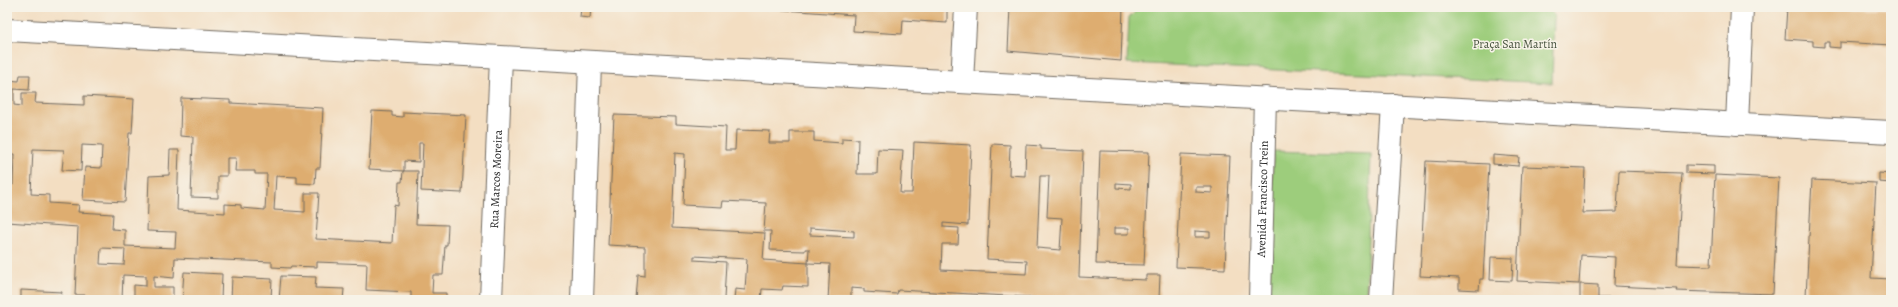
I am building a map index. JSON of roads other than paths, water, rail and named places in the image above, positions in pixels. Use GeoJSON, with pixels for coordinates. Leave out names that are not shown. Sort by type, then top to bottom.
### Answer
{"type":"FeatureCollection","features":[{"type":"Feature","properties":{"kind":"street"},"geometry":{"type":"LineString","coordinates":[[962,82],[966,7]]}},
{"type":"Feature","properties":{"kind":"street"},"geometry":{"type":"LineString","coordinates":[[1737,124],[1742,7]]}},
{"type":"Feature","properties":{"kind":"street"},"geometry":{"type":"LineString","coordinates":[[7,30],[590,63],[1891,132]]}},
{"type":"Feature","properties":{"kind":"street","name":"Rua Marcos Moreira"},"geometry":{"type":"LineString","coordinates":[[491,300],[501,58]]}},
{"type":"Feature","properties":{"kind":"street"},"geometry":{"type":"LineString","coordinates":[[582,300],[590,63]]}},
{"type":"Feature","properties":{"kind":"street","name":"Avenida Francisco Trein"},"geometry":{"type":"LineString","coordinates":[[1260,300],[1265,98]]}},
{"type":"Feature","properties":{"kind":"street"},"geometry":{"type":"LineString","coordinates":[[1381,300],[1394,105]]}},
{"type":"Feature","properties":{"kind":"park label","name":"Praça San Martín"},"geometry":{"type":"Point","coordinates":[1515,44]}}]}
